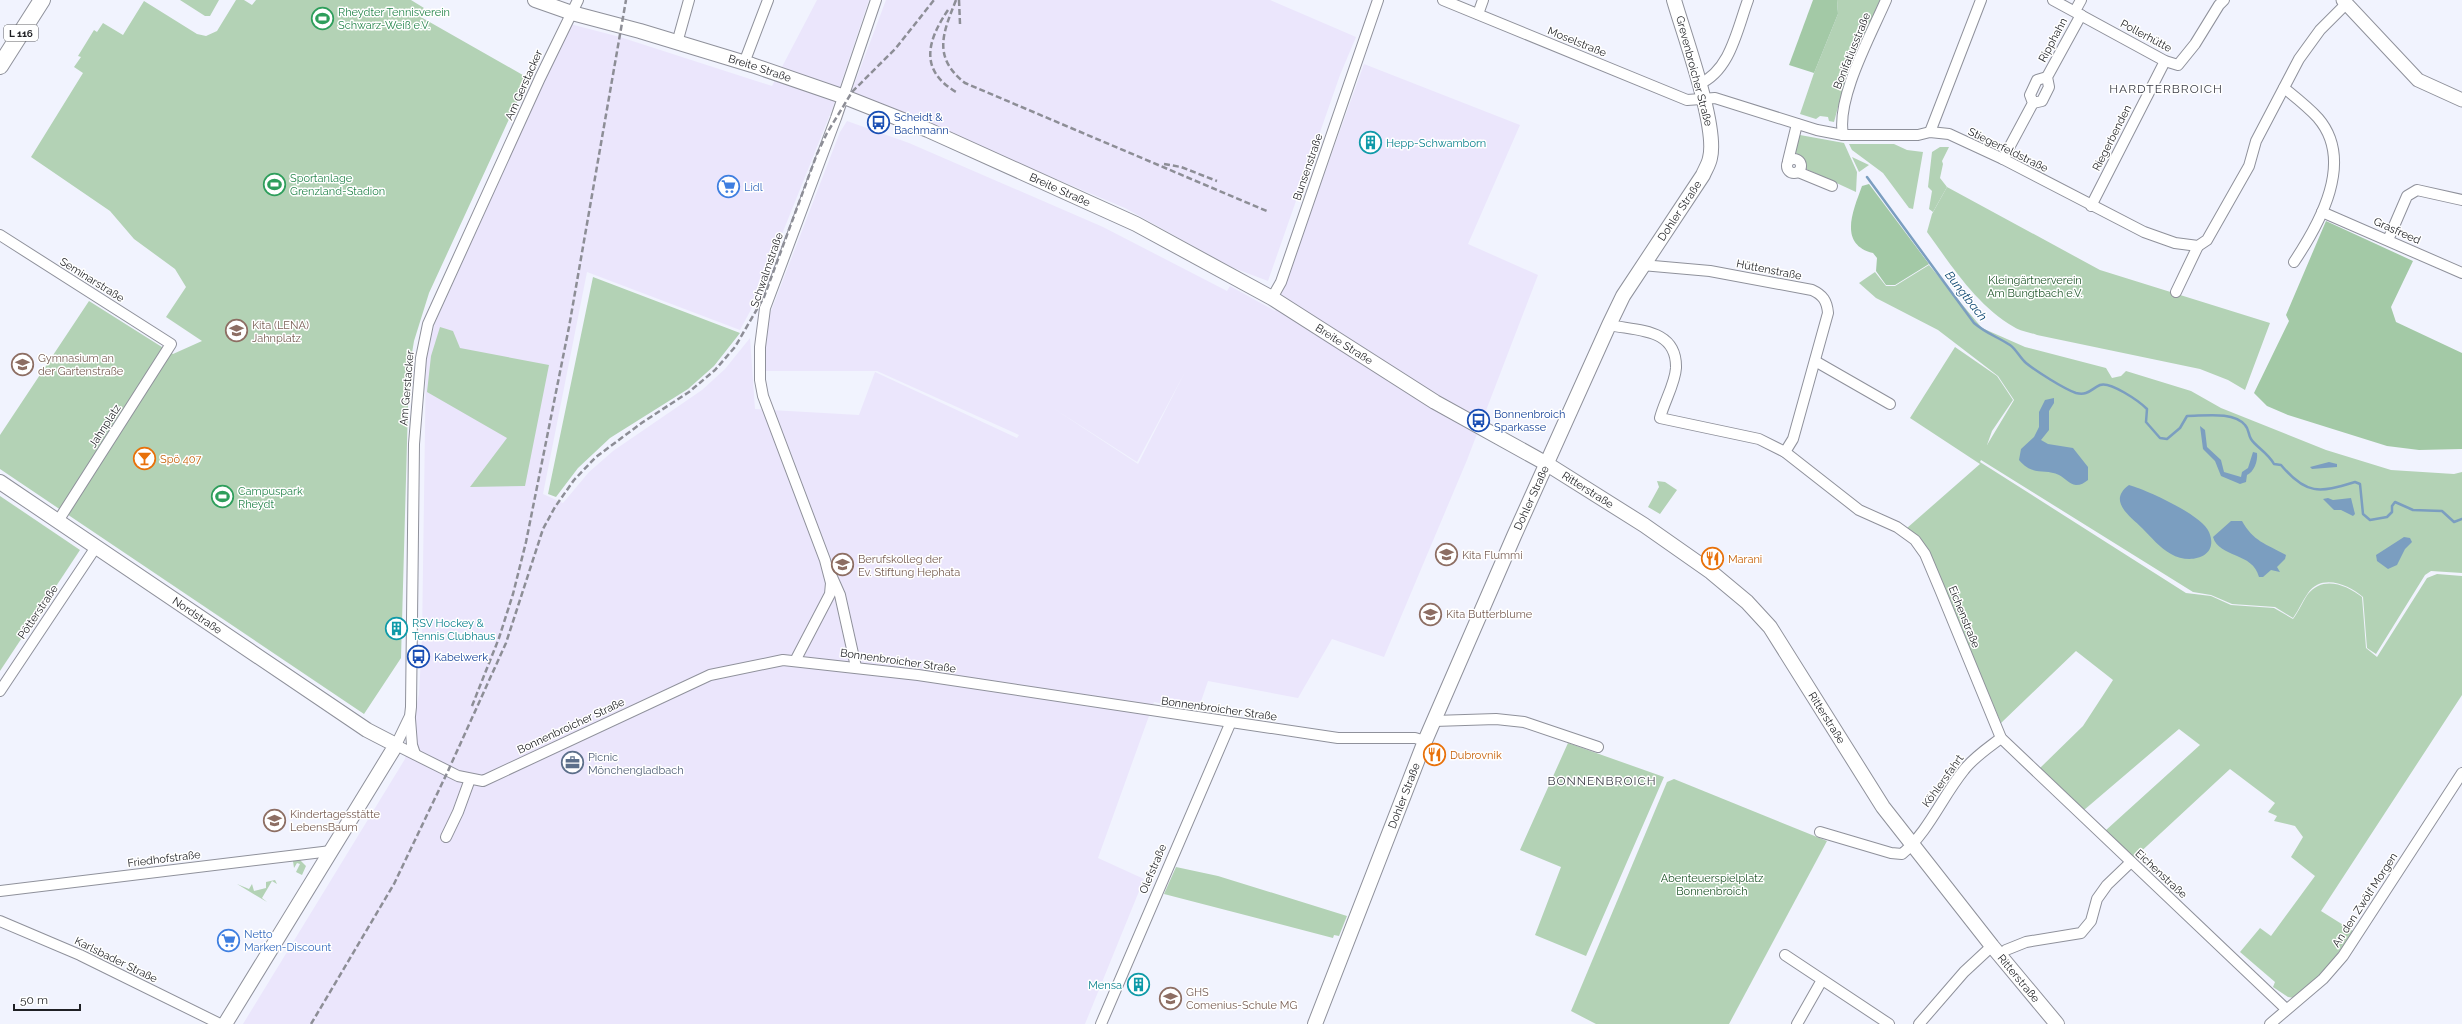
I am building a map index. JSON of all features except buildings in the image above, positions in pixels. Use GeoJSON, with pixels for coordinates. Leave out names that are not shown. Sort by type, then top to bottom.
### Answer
{"type":"FeatureCollection","features":[{"type":"Feature","properties":{"kind":"main road","name":"L 116"},"geometry":{"type":"LineString","coordinates":[[0,51],[32,0]]}},
{"type":"Feature","properties":{"kind":"main road","name":"L 116"},"geometry":{"type":"LineString","coordinates":[[0,66],[42,0]]}},
{"type":"Feature","properties":{"kind":"main road","name":"Breite Straße"},"geometry":{"type":"LineString","coordinates":[[535,0],[572,13],[622,25],[744,63],[842,96],[935,133],[1136,224],[1272,298],[1435,402],[1547,464]]}},
{"type":"Feature","properties":{"kind":"main road","name":"Grevenbroicher Straße"},"geometry":{"type":"LineString","coordinates":[[1674,0],[1699,84],[1709,122],[1712,143]]}},
{"type":"Feature","properties":{"kind":"main road","name":"Dohler Straße"},"geometry":{"type":"LineString","coordinates":[[1315,1024],[1425,741],[1609,326],[1623,296],[1642,265],[1703,175],[1710,159],[1712,143]]}},
{"type":"Feature","properties":{"kind":"main road","name":"Ritterstraße"},"geometry":{"type":"LineString","coordinates":[[1547,464],[1649,528],[1711,572],[1747,602],[1770,627],[1884,808],[1996,951],[2057,1024]]}},
{"type":"Feature","properties":{"kind":"main road","name":"Nordstraße"},"geometry":{"type":"LineString","coordinates":[[0,482],[366,730],[396,745]]}},
{"type":"Feature","properties":{"kind":"main road"},"geometry":{"type":"LineString","coordinates":[[225,1024],[396,745]]}},
{"type":"Feature","properties":{"kind":"street","name":"Am Gerstacker"},"geometry":{"type":"LineString","coordinates":[[415,754],[412,745],[410,716],[414,444],[421,358],[427,331],[459,253],[578,0]]}},
{"type":"Feature","properties":{"kind":"street"},"geometry":{"type":"LineString","coordinates":[[678,43],[689,0]]}},
{"type":"Feature","properties":{"kind":"street"},"geometry":{"type":"LineString","coordinates":[[744,63],[768,0]]}},
{"type":"Feature","properties":{"kind":"street","name":"Schwalmstraße"},"geometry":{"type":"LineString","coordinates":[[856,667],[840,595],[830,573],[762,396],[759,358],[765,308],[876,0]]}},
{"type":"Feature","properties":{"kind":"street","name":"Bunsenstraße"},"geometry":{"type":"LineString","coordinates":[[1272,298],[1281,282],[1378,0]]}},
{"type":"Feature","properties":{"kind":"street","name":"Moselstraße"},"geometry":{"type":"LineString","coordinates":[[1443,0],[1687,100],[1702,98]]}},
{"type":"Feature","properties":{"kind":"street"},"geometry":{"type":"LineString","coordinates":[[1478,14],[1483,0]]}},
{"type":"Feature","properties":{"kind":"street"},"geometry":{"type":"LineString","coordinates":[[1699,84],[1710,79],[1720,68],[1729,53],[1748,0]]}},
{"type":"Feature","properties":{"kind":"street","name":"Bonifatiusstraße"},"geometry":{"type":"LineString","coordinates":[[1843,135],[1842,126],[1846,97],[1886,0]]}},
{"type":"Feature","properties":{"kind":"street"},"geometry":{"type":"LineString","coordinates":[[1930,132],[1981,0]]}},
{"type":"Feature","properties":{"kind":"street","name":"Pollerhütte"},"geometry":{"type":"LineString","coordinates":[[2053,0],[2165,61],[2178,65],[2195,44],[2219,5],[2224,0]]}},
{"type":"Feature","properties":{"kind":"street","name":"Ripphahn"},"geometry":{"type":"LineString","coordinates":[[2003,158],[2033,103],[2042,101],[2049,87],[2047,77],[2078,13],[2081,0]]}},
{"type":"Feature","properties":{"kind":"street"},"geometry":{"type":"LineString","coordinates":[[2176,292],[2198,246],[2207,240],[2249,166],[2256,141],[2307,44],[2345,2],[2418,80],[2462,100]]}},
{"type":"Feature","properties":{"kind":"street","name":"Riegerbenden"},"geometry":{"type":"LineString","coordinates":[[2091,206],[2165,61]]}},
{"type":"Feature","properties":{"kind":"street"},"geometry":{"type":"LineString","coordinates":[[2284,88],[2319,118],[2328,133],[2335,166],[2322,212],[2308,242],[2294,262]]}},
{"type":"Feature","properties":{"kind":"street","name":"Stiegerfeldstraße"},"geometry":{"type":"LineString","coordinates":[[1702,98],[1715,98],[1797,124],[1843,135],[1918,135],[1930,132],[1949,134],[2003,158],[2091,206],[2144,232],[2175,243],[2198,246]]}},
{"type":"Feature","properties":{"kind":"street"},"geometry":{"type":"LineString","coordinates":[[1797,124],[1788,161],[1792,159],[1798,161],[1801,167],[1798,172],[1832,186]]}},
{"type":"Feature","properties":{"kind":"street"},"geometry":{"type":"LineString","coordinates":[[2388,240],[2408,196],[2418,190],[2462,200]]}},
{"type":"Feature","properties":{"kind":"street","name":"Grasfreed"},"geometry":{"type":"LineString","coordinates":[[2322,212],[2462,273]]}},
{"type":"Feature","properties":{"kind":"street","name":"Seminarstraße"},"geometry":{"type":"LineString","coordinates":[[0,235],[171,344]]}},
{"type":"Feature","properties":{"kind":"street","name":"Hüttenstraße"},"geometry":{"type":"LineString","coordinates":[[1642,265],[1710,271],[1812,290],[1821,294],[1827,304],[1828,313],[1793,439],[1785,452]]}},
{"type":"Feature","properties":{"kind":"street","name":"Eichenstraße"},"geometry":{"type":"LineString","coordinates":[[1609,326],[1643,330],[1665,339],[1671,344],[1676,367],[1660,418],[1759,439],[1785,452],[1859,510],[1897,527],[1920,545],[2001,738],[2286,1009]]}},
{"type":"Feature","properties":{"kind":"street","name":"Jahnplatz"},"geometry":{"type":"LineString","coordinates":[[58,520],[171,344]]}},
{"type":"Feature","properties":{"kind":"street"},"geometry":{"type":"LineString","coordinates":[[1814,361],[1890,404]]}},
{"type":"Feature","properties":{"kind":"street","name":"Pötterstraße"},"geometry":{"type":"LineString","coordinates":[[0,691],[96,547]]}},
{"type":"Feature","properties":{"kind":"street","name":"Schwalmstraße"},"geometry":{"type":"LineString","coordinates":[[795,661],[826,602],[832,583],[830,573]]}},
{"type":"Feature","properties":{"kind":"street","name":"Bonnenbroicher Straße"},"geometry":{"type":"LineString","coordinates":[[396,745],[458,776],[483,781],[710,675],[746,666],[795,661],[856,667],[1230,724],[1338,738],[1415,738],[1425,741]]}},
{"type":"Feature","properties":{"kind":"street","name":"Am Gerstacker"},"geometry":{"type":"LineString","coordinates":[[396,745],[410,716]]}},
{"type":"Feature","properties":{"kind":"street"},"geometry":{"type":"LineString","coordinates":[[1434,722],[1496,719],[1524,722],[1598,747]]}},
{"type":"Feature","properties":{"kind":"street","name":"Olefstraße"},"geometry":{"type":"LineString","coordinates":[[1101,1024],[1230,724]]}},
{"type":"Feature","properties":{"kind":"street","name":"Köhlersfahrt"},"geometry":{"type":"LineString","coordinates":[[1912,845],[1963,771],[1975,758],[2001,738]]}},
{"type":"Feature","properties":{"kind":"street","name":"An den Zwölf Morgen"},"geometry":{"type":"LineString","coordinates":[[2270,1024],[2323,979],[2343,956],[2462,772]]}},
{"type":"Feature","properties":{"kind":"street"},"geometry":{"type":"LineString","coordinates":[[446,837],[458,812],[470,779]]}},
{"type":"Feature","properties":{"kind":"street"},"geometry":{"type":"LineString","coordinates":[[1820,832],[1891,853],[1902,854],[1912,845]]}},
{"type":"Feature","properties":{"kind":"street","name":"Friedhofstraße"},"geometry":{"type":"LineString","coordinates":[[0,891],[331,851]]}},
{"type":"Feature","properties":{"kind":"street"},"geometry":{"type":"LineString","coordinates":[[1919,1024],[1964,972],[1996,951],[2006,950],[2026,942],[2081,933],[2091,921],[2092,911],[2097,899],[2107,885],[2131,862]]}},
{"type":"Feature","properties":{"kind":"street","name":"Karlsbader Straße"},"geometry":{"type":"LineString","coordinates":[[0,921],[80,955],[220,1024]]}},
{"type":"Feature","properties":{"kind":"street"},"geometry":{"type":"LineString","coordinates":[[1785,955],[1889,1024]]}},
{"type":"Feature","properties":{"kind":"street"},"geometry":{"type":"LineString","coordinates":[[1797,1024],[1822,980]]}},
{"type":"Feature","properties":{"kind":"shaded area"},"geometry":{"type":"Polygon","coordinates":[[[817,0],[869,0],[833,107],[754,304],[740,330],[587,272],[543,494],[563,503],[589,472],[613,451],[702,390],[725,369],[750,338],[755,409],[859,415],[875,372],[1017,438],[1019,435],[877,371],[764,371],[768,319],[840,132],[847,121],[909,143],[1103,227],[1227,291],[1230,286],[1275,311],[1364,64],[1520,125],[1468,244],[1538,275],[1467,460],[1384,657],[1332,639],[1298,698],[1208,681],[1198,710],[1154,702],[1098,858],[1144,879],[1085,1024],[243,1024],[405,759],[419,694],[422,638],[426,358],[435,323],[570,24],[620,37],[772,86],[817,0]],[[1185,372],[1137,462],[1053,408],[1138,464],[1185,372]]]}},
{"type":"Feature","properties":{"kind":"shaded area"},"geometry":{"type":"Polygon","coordinates":[[[886,0],[1270,0],[1356,37],[1340,75],[1268,281],[1231,267],[1125,208],[851,93],[886,0]]]}},
{"type":"Feature","properties":{"kind":"green space"},"geometry":{"type":"Polygon","coordinates":[[[180,0],[219,0],[210,16],[205,16],[180,0]]]}},
{"type":"Feature","properties":{"kind":"green space"},"geometry":{"type":"Polygon","coordinates":[[[236,0],[244,0],[252,5],[256,0],[411,0],[424,8],[419,16],[528,78],[429,293],[414,341],[409,371],[401,658],[364,714],[0,469],[0,435],[89,301],[173,354],[202,341],[166,317],[186,287],[175,269],[134,239],[110,211],[31,157],[83,73],[74,67],[81,57],[78,56],[94,30],[97,32],[103,23],[123,35],[144,1],[197,34],[206,36],[217,31],[236,0]]]}},
{"type":"Feature","properties":{"kind":"green space"},"geometry":{"type":"Polygon","coordinates":[[[1813,0],[1837,0],[1838,14],[1814,73],[1789,65],[1813,0]]]}},
{"type":"Feature","properties":{"kind":"green space"},"geometry":{"type":"Polygon","coordinates":[[[1837,0],[1882,0],[1838,107],[1834,122],[1829,121],[1828,117],[1820,116],[1816,119],[1800,114],[1814,73],[1838,14],[1837,0]]]}},
{"type":"Feature","properties":{"kind":"green space"},"geometry":{"type":"Polygon","coordinates":[[[1800,135],[1844,143],[1857,172],[1856,192],[1804,168],[1802,158],[1794,151],[1800,135]]]}},
{"type":"Feature","properties":{"kind":"green space"},"geometry":{"type":"Polygon","coordinates":[[[1849,144],[1894,144],[1907,150],[1923,152],[1913,209],[1909,208],[1883,173],[1852,150],[1849,144]]]}},
{"type":"Feature","properties":{"kind":"green space"},"geometry":{"type":"Polygon","coordinates":[[[1940,147],[1949,147],[1942,161],[1943,164],[1940,178],[1947,187],[1933,212],[1929,209],[1932,191],[1928,187],[1932,152],[1940,147]]]}},
{"type":"Feature","properties":{"kind":"green space"},"geometry":{"type":"Polygon","coordinates":[[[1852,157],[1869,165],[1859,172],[1852,157]]]}},
{"type":"Feature","properties":{"kind":"green space"},"geometry":{"type":"Polygon","coordinates":[[[1869,184],[1929,264],[1895,285],[1886,285],[1876,271],[1877,258],[1873,253],[1862,249],[1855,242],[1852,234],[1852,216],[1855,206],[1862,186],[1869,184]]]}},
{"type":"Feature","properties":{"kind":"green space","name":"Kleingärtnerverein Am Bungtbach e.V."},"geometry":{"type":"Polygon","coordinates":[[[1947,187],[2100,270],[2270,323],[2245,390],[2228,380],[2200,369],[2037,335],[2016,328],[2001,318],[1988,308],[1966,284],[1927,232],[1932,214],[1947,187]]]}},
{"type":"Feature","properties":{"kind":"green space"},"geometry":{"type":"Polygon","coordinates":[[[2326,221],[2413,261],[2391,307],[2396,322],[2462,353],[2462,449],[2419,450],[2387,446],[2288,415],[2267,406],[2254,393],[2289,321],[2286,315],[2326,221]]]}},
{"type":"Feature","properties":{"kind":"green space"},"geometry":{"type":"Polygon","coordinates":[[[1929,265],[1982,328],[2025,347],[2106,368],[2112,378],[2121,376],[2126,371],[2191,391],[2221,408],[2326,450],[2391,470],[2454,474],[2462,472],[2462,573],[2431,571],[2425,575],[2376,654],[2367,648],[2363,597],[2350,588],[2328,582],[2314,587],[2308,593],[2293,618],[2275,607],[2232,604],[2211,595],[2193,592],[1981,460],[1980,462],[2186,593],[2211,596],[2231,605],[2274,608],[2293,619],[2308,594],[2314,588],[2328,583],[2349,589],[2362,597],[2366,648],[2377,657],[2427,578],[2437,574],[2462,576],[2462,695],[2321,911],[2356,933],[2328,968],[2294,998],[2288,997],[2273,987],[2275,982],[2240,952],[2260,928],[2271,936],[2315,876],[2291,857],[2303,837],[2295,826],[2274,821],[2277,816],[2268,812],[2275,803],[2230,769],[2134,858],[2105,831],[2200,745],[2179,729],[2084,810],[2040,768],[2083,726],[2113,680],[2076,651],[2001,723],[1927,547],[1907,528],[1980,464],[1910,418],[1955,347],[1997,376],[2013,400],[1992,431],[1987,445],[2014,400],[1998,376],[1938,330],[1876,298],[1859,283],[1875,272],[1886,286],[1895,286],[1929,265]]]}},
{"type":"Feature","properties":{"kind":"green space"},"geometry":{"type":"Polygon","coordinates":[[[593,277],[740,333],[714,366],[688,389],[610,438],[578,468],[556,497],[548,494],[593,277]]]}},
{"type":"Feature","properties":{"kind":"green space"},"geometry":{"type":"Polygon","coordinates":[[[440,327],[453,331],[460,348],[549,365],[525,486],[470,487],[507,438],[427,392],[431,356],[440,327]]]}},
{"type":"Feature","properties":{"kind":"green space"},"geometry":{"type":"Polygon","coordinates":[[[1657,481],[1665,482],[1677,490],[1660,514],[1648,507],[1659,487],[1657,481]]]}},
{"type":"Feature","properties":{"kind":"green space"},"geometry":{"type":"Polygon","coordinates":[[[0,496],[80,550],[0,671],[0,496]]]}},
{"type":"Feature","properties":{"kind":"green space"},"geometry":{"type":"Polygon","coordinates":[[[1568,743],[1664,777],[1586,956],[1535,935],[1561,867],[1520,850],[1568,743]]]}},
{"type":"Feature","properties":{"kind":"green space","name":"Abenteuerspielplatz Bonnenbroich"},"geometry":{"type":"Polygon","coordinates":[[[1674,779],[1827,841],[1729,1024],[1596,1024],[1571,1011],[1667,782],[1674,779]]]}},
{"type":"Feature","properties":{"kind":"green space"},"geometry":{"type":"Polygon","coordinates":[[[300,860],[306,866],[302,875],[296,872],[300,864],[297,863],[294,868],[293,861],[300,860]]]}},
{"type":"Feature","properties":{"kind":"green space"},"geometry":{"type":"Polygon","coordinates":[[[1176,867],[1218,876],[1347,916],[1339,936],[1334,935],[1333,938],[1164,894],[1176,867]]]}},
{"type":"Feature","properties":{"kind":"green space"},"geometry":{"type":"Polygon","coordinates":[[[275,880],[277,884],[272,881],[262,898],[267,902],[237,884],[249,889],[252,884],[254,891],[266,888],[266,882],[275,880]]]}},
{"type":"Feature","properties":{"kind":"water"},"geometry":{"type":"Polygon","coordinates":[[[2054,398],[2054,403],[2049,411],[2049,430],[2041,440],[2048,444],[2073,448],[2088,467],[2088,480],[2081,484],[2076,485],[2054,473],[2029,469],[2019,460],[2021,449],[2034,437],[2039,427],[2039,412],[2045,400],[2054,398]]]}},
{"type":"Feature","properties":{"kind":"water"},"geometry":{"type":"Polygon","coordinates":[[[2200,426],[2205,430],[2207,447],[2221,460],[2224,472],[2241,477],[2242,472],[2248,468],[2253,452],[2257,453],[2255,466],[2247,475],[2246,482],[2240,484],[2221,476],[2215,461],[2203,449],[2200,426]]]}},
{"type":"Feature","properties":{"kind":"water"},"geometry":{"type":"Polygon","coordinates":[[[2329,462],[2337,464],[2337,467],[2312,469],[2310,467],[2329,462]]]}},
{"type":"Feature","properties":{"kind":"water"},"geometry":{"type":"Polygon","coordinates":[[[2129,485],[2173,504],[2196,518],[2209,532],[2211,541],[2210,548],[2207,553],[2194,559],[2186,559],[2171,554],[2159,546],[2127,513],[2120,502],[2120,497],[2123,491],[2129,485]]]}},
{"type":"Feature","properties":{"kind":"water"},"geometry":{"type":"Polygon","coordinates":[[[2328,498],[2333,500],[2351,498],[2355,514],[2353,516],[2341,510],[2334,510],[2323,499],[2328,498]]]}},
{"type":"Feature","properties":{"kind":"water"},"geometry":{"type":"Polygon","coordinates":[[[2231,521],[2242,521],[2255,538],[2286,555],[2285,559],[2277,567],[2280,572],[2271,570],[2263,577],[2259,577],[2256,569],[2250,563],[2222,549],[2216,544],[2213,537],[2231,521]]]}},
{"type":"Feature","properties":{"kind":"water"},"geometry":{"type":"Polygon","coordinates":[[[2404,537],[2410,538],[2412,542],[2405,549],[2397,565],[2388,569],[2377,561],[2376,555],[2404,537]]]}},
{"type":"Feature","properties":{"kind":"waterway","name":"Bungtbach"},"geometry":{"type":"LineString","coordinates":[[1867,177],[1974,323],[1983,330],[2010,345],[2026,363],[2058,384],[2080,394],[2084,394],[2100,385],[2110,386],[2117,389],[2138,401],[2147,409],[2146,422],[2160,438],[2167,439],[2180,428],[2187,416],[2218,415],[2240,421],[2247,428],[2253,442],[2274,464],[2281,465],[2298,482],[2314,489],[2332,488],[2355,482],[2360,484],[2363,514],[2370,520],[2387,517],[2392,512],[2392,506],[2395,502],[2413,510],[2442,511],[2454,522],[2462,519]]}},
{"type":"Feature","properties":{"kind":"railway"},"geometry":{"type":"LineString","coordinates":[[472,706],[499,638],[513,594],[526,542],[569,327],[626,0]]}},
{"type":"Feature","properties":{"kind":"railway"},"geometry":{"type":"LineString","coordinates":[[311,1024],[394,884],[448,771],[506,643],[543,529],[555,507],[574,480],[596,457],[643,422],[689,392],[715,370],[735,347],[764,297],[817,154],[827,133],[852,92],[896,48],[934,0]]}},
{"type":"Feature","properties":{"kind":"railway"},"geometry":{"type":"LineString","coordinates":[[956,0],[944,34],[944,54],[948,64],[965,83],[1269,212]]}},
{"type":"Feature","properties":{"kind":"railway"},"geometry":{"type":"LineString","coordinates":[[959,0],[960,24]]}},
{"type":"Feature","properties":{"kind":"railway"},"geometry":{"type":"LineString","coordinates":[[948,10],[935,33],[930,54],[932,65],[936,74],[944,83],[956,92]]}},
{"type":"Feature","properties":{"kind":"railway"},"geometry":{"type":"LineString","coordinates":[[1164,164],[1181,167],[1217,181]]}},
{"type":"Feature","properties":{"kind":"place","name":"Rheydter Tennisverein Schwarz-Weiß e.V."},"geometry":{"type":"Point","coordinates":[322,18]}},
{"type":"Feature","properties":{"kind":"place","name":"Scheidt & Bachmann"},"geometry":{"type":"Point","coordinates":[878,123]}},
{"type":"Feature","properties":{"kind":"place","name":"Hepp-Schwamborn"},"geometry":{"type":"Point","coordinates":[1370,143]}},
{"type":"Feature","properties":{"kind":"place","name":"Sportanlage Grenzland-Stadion"},"geometry":{"type":"Point","coordinates":[275,184]}},
{"type":"Feature","properties":{"kind":"place","name":"Lidl"},"geometry":{"type":"Point","coordinates":[728,187]}},
{"type":"Feature","properties":{"kind":"place","name":"Kita (LENA) Jahnplatz"},"geometry":{"type":"Point","coordinates":[237,331]}},
{"type":"Feature","properties":{"kind":"place","name":"Gymnasium an der Gartenstraße"},"geometry":{"type":"Point","coordinates":[23,364]}},
{"type":"Feature","properties":{"kind":"place","name":"Bonnenbroich Sparkasse"},"geometry":{"type":"Point","coordinates":[1479,420]}},
{"type":"Feature","properties":{"kind":"place","name":"Spö 407"},"geometry":{"type":"Point","coordinates":[144,459]}},
{"type":"Feature","properties":{"kind":"place","name":"Campuspark Rheydt"},"geometry":{"type":"Point","coordinates":[223,497]}},
{"type":"Feature","properties":{"kind":"place","name":"Kita Flummi"},"geometry":{"type":"Point","coordinates":[1446,555]}},
{"type":"Feature","properties":{"kind":"place","name":"Marani"},"geometry":{"type":"Point","coordinates":[1712,559]}},
{"type":"Feature","properties":{"kind":"place","name":"Berufskolleg der Ev. Stiftung Hephata"},"geometry":{"type":"Point","coordinates":[843,565]}},
{"type":"Feature","properties":{"kind":"place","name":"Kita Butterblume"},"geometry":{"type":"Point","coordinates":[1430,614]}},
{"type":"Feature","properties":{"kind":"place","name":"RSV Hockey & Tennis Clubhaus"},"geometry":{"type":"Point","coordinates":[397,629]}},
{"type":"Feature","properties":{"kind":"place","name":"Kabelwerk"},"geometry":{"type":"Point","coordinates":[418,657]}},
{"type":"Feature","properties":{"kind":"place","name":"Dubrovnik"},"geometry":{"type":"Point","coordinates":[1435,755]}},
{"type":"Feature","properties":{"kind":"place","name":"Picnic Mönchengladbach"},"geometry":{"type":"Point","coordinates":[572,763]}},
{"type":"Feature","properties":{"kind":"place","name":"Kindertagesstätte LebensBaum"},"geometry":{"type":"Point","coordinates":[274,820]}},
{"type":"Feature","properties":{"kind":"place","name":"Netto Marken-Discount"},"geometry":{"type":"Point","coordinates":[229,940]}},
{"type":"Feature","properties":{"kind":"place","name":"Mensa"},"geometry":{"type":"Point","coordinates":[1138,985]}},
{"type":"Feature","properties":{"kind":"place","name":"GHS Comenius-Schule MG"},"geometry":{"type":"Point","coordinates":[1170,998]}},
{"type":"Feature","properties":{"kind":"district","name":"HARDTERBROICH"},"geometry":{"type":"Point","coordinates":[2166,89]}},
{"type":"Feature","properties":{"kind":"district","name":"BONNENBROICH"},"geometry":{"type":"Point","coordinates":[1602,781]}}]}
